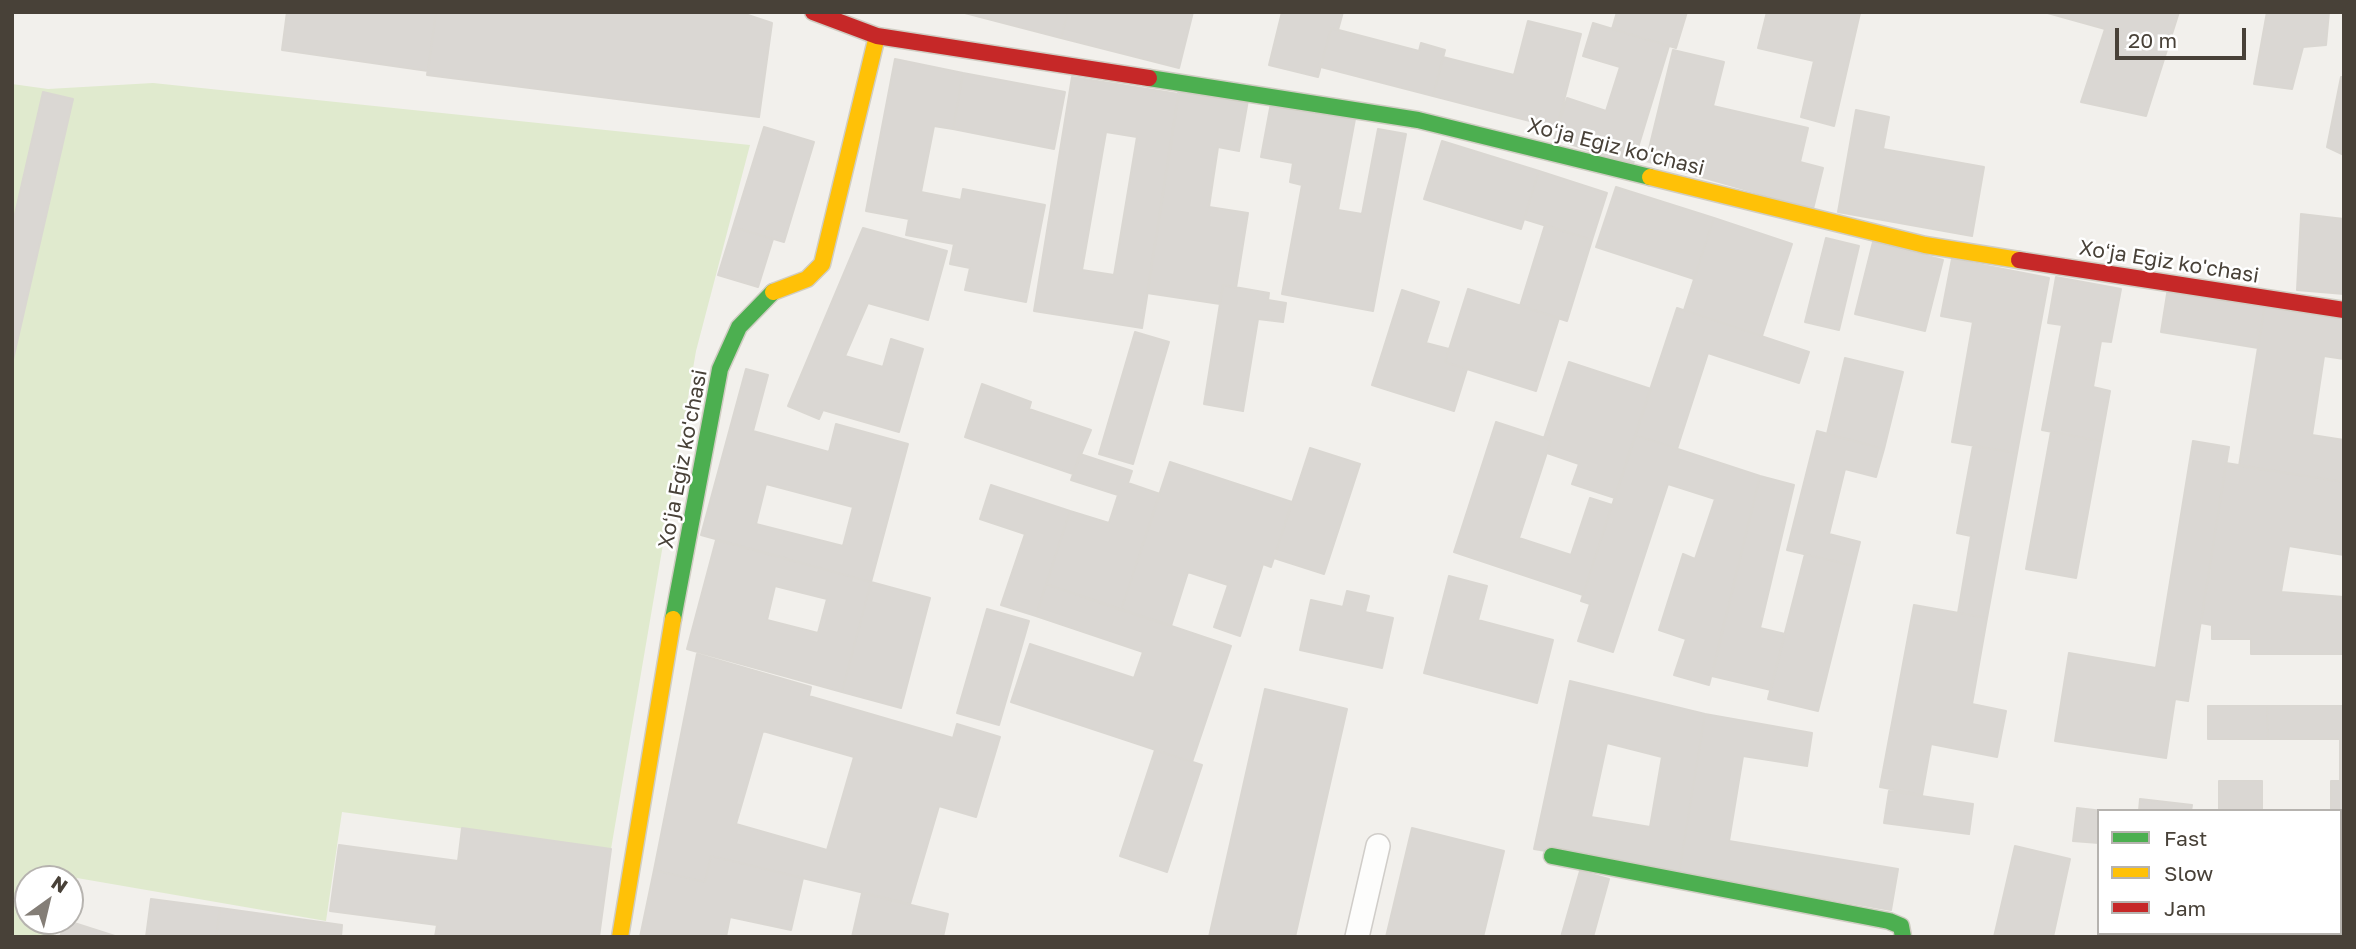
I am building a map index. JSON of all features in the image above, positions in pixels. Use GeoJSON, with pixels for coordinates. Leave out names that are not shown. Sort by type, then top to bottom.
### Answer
{"type":"FeatureCollection","features":[{"type":"Feature","properties":{"kind":"street","name":"Xoʻja Egiz ko'chasi"},"geometry":{"type":"LineString","coordinates":[[813,12],[877,36],[1418,120],[1925,245],[2344,310]]}},
{"type":"Feature","properties":{"kind":"street","name":"Xoʻja Egiz ko'chasi"},"geometry":{"type":"LineString","coordinates":[[620,937],[667,653],[720,369],[739,327],[771,293],[807,279],[822,264],[877,36]]}},
{"type":"Feature","properties":{"kind":"street"},"geometry":{"type":"LineString","coordinates":[[1552,856],[1889,921],[1901,926],[1903,937]]}},
{"type":"Feature","properties":{"kind":"lane"},"geometry":{"type":"LineString","coordinates":[[1357,937],[1378,846]]}},
{"type":"Feature","properties":{"kind":"green space"},"geometry":{"type":"Polygon","coordinates":[[[153,83],[750,145],[696,351],[611,849],[342,812],[326,921],[84,879],[84,865],[14,865],[14,935],[54,935],[12,937],[12,84],[48,89],[153,83]]]}},
{"type":"Feature","properties":{"kind":"building"},"geometry":{"type":"Polygon","coordinates":[[[287,12],[436,12],[428,71],[282,50],[287,12]]]}},
{"type":"Feature","properties":{"kind":"building"},"geometry":{"type":"Polygon","coordinates":[[[436,12],[739,12],[772,23],[759,117],[427,75],[436,12]]]}},
{"type":"Feature","properties":{"kind":"building"},"geometry":{"type":"Polygon","coordinates":[[[961,12],[1068,12],[1061,38],[961,12]]]}},
{"type":"Feature","properties":{"kind":"building"},"geometry":{"type":"Polygon","coordinates":[[[1068,12],[1193,12],[1179,68],[1061,38],[1068,12]]]}},
{"type":"Feature","properties":{"kind":"building"},"geometry":{"type":"Polygon","coordinates":[[[1282,12],[1343,12],[1338,30],[1331,28],[1318,77],[1269,65],[1282,12]]]}},
{"type":"Feature","properties":{"kind":"building"},"geometry":{"type":"Polygon","coordinates":[[[1617,12],[1687,12],[1676,48],[1612,29],[1617,12]]]}},
{"type":"Feature","properties":{"kind":"building"},"geometry":{"type":"Polygon","coordinates":[[[1767,12],[1860,13],[1834,126],[1801,117],[1814,61],[1758,48],[1767,12]]]}},
{"type":"Feature","properties":{"kind":"building"},"geometry":{"type":"Polygon","coordinates":[[[2044,12],[2179,12],[2146,116],[2081,102],[2105,29],[2044,12]]]}},
{"type":"Feature","properties":{"kind":"building"},"geometry":{"type":"Polygon","coordinates":[[[2267,12],[2329,12],[2326,45],[2303,47],[2292,89],[2254,84],[2267,12]]]}},
{"type":"Feature","properties":{"kind":"building"},"geometry":{"type":"Polygon","coordinates":[[[1528,21],[1581,34],[1557,128],[1433,96],[1443,57],[1514,75],[1528,21]]]}},
{"type":"Feature","properties":{"kind":"building"},"geometry":{"type":"Polygon","coordinates":[[[1593,23],[1669,46],[1633,164],[1554,139],[1567,98],[1606,111],[1620,67],[1583,56],[1593,23]]]}},
{"type":"Feature","properties":{"kind":"building"},"geometry":{"type":"Polygon","coordinates":[[[1331,28],[1419,51],[1421,43],[1445,50],[1433,96],[1321,67],[1331,28]]]}},
{"type":"Feature","properties":{"kind":"building"},"geometry":{"type":"Polygon","coordinates":[[[1673,50],[1724,62],[1713,106],[1808,128],[1800,162],[1823,168],[1813,209],[1646,161],[1673,50]]]}},
{"type":"Feature","properties":{"kind":"building"},"geometry":{"type":"Polygon","coordinates":[[[895,59],[963,73],[953,129],[934,126],[921,192],[961,200],[963,189],[1045,205],[1026,302],[965,290],[970,268],[950,264],[954,244],[906,235],[909,219],[866,211],[895,59]]]}},
{"type":"Feature","properties":{"kind":"building"},"geometry":{"type":"Polygon","coordinates":[[[963,73],[1065,92],[1054,149],[953,129],[963,73]]]}},
{"type":"Feature","properties":{"kind":"building"},"geometry":{"type":"Polygon","coordinates":[[[1072,77],[1179,94],[1142,328],[1034,311],[1072,77]],[[1106,132],[1082,270],[1114,275],[1137,137],[1106,132]]]}},
{"type":"Feature","properties":{"kind":"building"},"geometry":{"type":"Polygon","coordinates":[[[2341,77],[2344,77],[2344,155],[2327,147],[2341,77]]]}},
{"type":"Feature","properties":{"kind":"building"},"geometry":{"type":"Polygon","coordinates":[[[1179,89],[1248,100],[1239,151],[1218,147],[1209,207],[1248,213],[1236,288],[1223,285],[1220,304],[1147,293],[1179,89]]]}},
{"type":"Feature","properties":{"kind":"building"},"geometry":{"type":"Polygon","coordinates":[[[43,92],[73,99],[12,364],[12,227],[43,92]]]}},
{"type":"Feature","properties":{"kind":"building"},"geometry":{"type":"Polygon","coordinates":[[[1271,103],[1355,119],[1338,210],[1362,214],[1378,129],[1406,134],[1373,311],[1282,294],[1302,185],[1290,182],[1293,163],[1261,157],[1271,103]]]}},
{"type":"Feature","properties":{"kind":"building"},"geometry":{"type":"Polygon","coordinates":[[[1856,110],[1889,117],[1883,149],[1984,167],[1972,236],[1838,212],[1856,110]]]}},
{"type":"Feature","properties":{"kind":"building"},"geometry":{"type":"Polygon","coordinates":[[[764,127],[814,142],[784,242],[733,227],[764,127]]]}},
{"type":"Feature","properties":{"kind":"building"},"geometry":{"type":"Polygon","coordinates":[[[1442,141],[1539,171],[1521,229],[1424,199],[1442,141]]]}},
{"type":"Feature","properties":{"kind":"building"},"geometry":{"type":"Polygon","coordinates":[[[1539,171],[1607,193],[1592,240],[1524,219],[1539,171]]]}},
{"type":"Feature","properties":{"kind":"building"},"geometry":{"type":"Polygon","coordinates":[[[1616,187],[1714,218],[1694,279],[1596,247],[1616,187]]]}},
{"type":"Feature","properties":{"kind":"building"},"geometry":{"type":"Polygon","coordinates":[[[2301,214],[2344,219],[2344,294],[2297,290],[2301,214]]]}},
{"type":"Feature","properties":{"kind":"building"},"geometry":{"type":"Polygon","coordinates":[[[1714,218],[1792,244],[1762,336],[1684,310],[1714,218]]]}},
{"type":"Feature","properties":{"kind":"building"},"geometry":{"type":"Polygon","coordinates":[[[1545,225],[1592,240],[1567,321],[1520,306],[1545,225]]]}},
{"type":"Feature","properties":{"kind":"building"},"geometry":{"type":"Polygon","coordinates":[[[733,227],[773,239],[758,287],[718,275],[733,227]]]}},
{"type":"Feature","properties":{"kind":"building"},"geometry":{"type":"Polygon","coordinates":[[[863,228],[947,251],[928,320],[868,303],[845,356],[883,367],[891,339],[923,349],[899,432],[823,410],[819,419],[788,406],[863,228]]]}},
{"type":"Feature","properties":{"kind":"building"},"geometry":{"type":"Polygon","coordinates":[[[1826,238],[1859,246],[1839,330],[1805,322],[1826,238]]]}},
{"type":"Feature","properties":{"kind":"building"},"geometry":{"type":"Polygon","coordinates":[[[1873,242],[1943,260],[1925,331],[1855,314],[1873,242]]]}},
{"type":"Feature","properties":{"kind":"building"},"geometry":{"type":"Polygon","coordinates":[[[1952,259],[2049,278],[2017,453],[1952,442],[1973,322],[1941,316],[1952,259]]]}},
{"type":"Feature","properties":{"kind":"building"},"geometry":{"type":"Polygon","coordinates":[[[2056,277],[2121,289],[2111,342],[2101,341],[2093,387],[2110,391],[2101,441],[2042,430],[2062,325],[2048,323],[2056,277]]]}},
{"type":"Feature","properties":{"kind":"building"},"geometry":{"type":"Polygon","coordinates":[[[1223,285],[1269,293],[1268,300],[1286,303],[1283,322],[1258,319],[1243,411],[1204,404],[1223,285]]]}},
{"type":"Feature","properties":{"kind":"building"},"geometry":{"type":"Polygon","coordinates":[[[2168,288],[2265,304],[2258,348],[2161,332],[2168,288]]]}},
{"type":"Feature","properties":{"kind":"building"},"geometry":{"type":"Polygon","coordinates":[[[1468,289],[1559,318],[1536,391],[1445,362],[1468,289]]]}},
{"type":"Feature","properties":{"kind":"building"},"geometry":{"type":"Polygon","coordinates":[[[1402,290],[1439,302],[1426,343],[1449,349],[1445,362],[1467,369],[1454,411],[1372,385],[1402,290]]]}},
{"type":"Feature","properties":{"kind":"building"},"geometry":{"type":"Polygon","coordinates":[[[2265,304],[2344,317],[2344,359],[2324,356],[2312,435],[2344,440],[2344,482],[2239,466],[2265,304]]]}},
{"type":"Feature","properties":{"kind":"building"},"geometry":{"type":"Polygon","coordinates":[[[1677,308],[1809,352],[1799,383],[1708,353],[1677,449],[1635,435],[1677,308]]]}},
{"type":"Feature","properties":{"kind":"building"},"geometry":{"type":"Polygon","coordinates":[[[1135,332],[1169,342],[1133,464],[1099,454],[1135,332]]]}},
{"type":"Feature","properties":{"kind":"building"},"geometry":{"type":"Polygon","coordinates":[[[1845,358],[1903,372],[1884,449],[1827,434],[1845,358]]]}},
{"type":"Feature","properties":{"kind":"building"},"geometry":{"type":"Polygon","coordinates":[[[1569,362],[1651,389],[1615,498],[1572,484],[1579,464],[1547,453],[1551,440],[1544,438],[1569,362]]]}},
{"type":"Feature","properties":{"kind":"building"},"geometry":{"type":"Polygon","coordinates":[[[746,369],[768,375],[753,431],[829,452],[836,424],[908,444],[871,582],[701,535],[746,369]],[[766,484],[756,524],[843,546],[853,507],[766,484]]]}},
{"type":"Feature","properties":{"kind":"building"},"geometry":{"type":"Polygon","coordinates":[[[982,384],[1031,402],[1029,409],[1091,430],[1073,474],[965,437],[982,384]]]}},
{"type":"Feature","properties":{"kind":"building"},"geometry":{"type":"Polygon","coordinates":[[[1496,422],[1551,440],[1519,538],[1571,555],[1590,498],[1612,505],[1583,595],[1454,552],[1496,422]]]}},
{"type":"Feature","properties":{"kind":"building"},"geometry":{"type":"Polygon","coordinates":[[[1817,431],[1884,449],[1876,477],[1845,469],[1829,534],[1860,542],[1854,566],[1787,550],[1817,431]]]}},
{"type":"Feature","properties":{"kind":"building"},"geometry":{"type":"Polygon","coordinates":[[[2051,432],[2101,441],[2076,578],[2026,569],[2051,432]]]}},
{"type":"Feature","properties":{"kind":"building"},"geometry":{"type":"Polygon","coordinates":[[[1635,435],[1760,476],[1709,685],[1674,675],[1686,639],[1659,630],[1683,554],[1695,559],[1715,499],[1668,484],[1613,652],[1578,641],[1590,604],[1581,601],[1635,435]]]}},
{"type":"Feature","properties":{"kind":"building"},"geometry":{"type":"Polygon","coordinates":[[[2193,441],[2229,447],[2188,701],[2175,699],[2166,758],[2055,741],[2069,653],[2156,668],[2193,441]]]}},
{"type":"Feature","properties":{"kind":"building"},"geometry":{"type":"Polygon","coordinates":[[[1973,446],[2017,453],[1987,618],[1958,613],[1971,536],[1957,533],[1973,446]]]}},
{"type":"Feature","properties":{"kind":"building"},"geometry":{"type":"Polygon","coordinates":[[[1310,448],[1360,464],[1324,574],[1274,558],[1310,448]]]}},
{"type":"Feature","properties":{"kind":"building"},"geometry":{"type":"Polygon","coordinates":[[[1080,454],[1132,471],[1128,483],[1160,494],[1121,610],[1046,584],[1070,511],[1109,523],[1118,495],[1071,480],[1080,454]]]}},
{"type":"Feature","properties":{"kind":"building"},"geometry":{"type":"Polygon","coordinates":[[[1170,462],[1292,502],[1271,567],[1263,564],[1240,636],[1214,627],[1228,585],[1188,572],[1171,626],[1121,610],[1170,462]]]}},
{"type":"Feature","properties":{"kind":"building"},"geometry":{"type":"Polygon","coordinates":[[[2226,463],[2344,482],[2344,555],[2289,546],[2281,592],[2344,597],[2344,654],[2251,654],[2251,639],[2212,639],[2212,625],[2201,623],[2226,463]]]}},
{"type":"Feature","properties":{"kind":"building"},"geometry":{"type":"Polygon","coordinates":[[[1760,476],[1794,485],[1760,628],[1785,634],[1771,690],[1712,676],[1760,476]]]}},
{"type":"Feature","properties":{"kind":"building"},"geometry":{"type":"Polygon","coordinates":[[[991,485],[1070,511],[1036,616],[1001,605],[1025,534],[980,519],[991,485]]]}},
{"type":"Feature","properties":{"kind":"building"},"geometry":{"type":"Polygon","coordinates":[[[716,540],[871,582],[842,692],[687,649],[716,540]],[[775,586],[767,620],[818,633],[827,599],[775,586]]]}},
{"type":"Feature","properties":{"kind":"building"},"geometry":{"type":"Polygon","coordinates":[[[1805,554],[1854,566],[1818,711],[1768,699],[1805,554]]]}},
{"type":"Feature","properties":{"kind":"building"},"geometry":{"type":"Polygon","coordinates":[[[1449,576],[1487,586],[1478,620],[1553,640],[1537,703],[1424,673],[1449,576]]]}},
{"type":"Feature","properties":{"kind":"building"},"geometry":{"type":"Polygon","coordinates":[[[871,582],[930,598],[901,708],[842,692],[871,582]]]}},
{"type":"Feature","properties":{"kind":"building"},"geometry":{"type":"Polygon","coordinates":[[[1046,584],[1231,646],[1192,762],[1011,702],[1030,644],[1134,678],[1143,652],[1036,616],[1046,584]]]}},
{"type":"Feature","properties":{"kind":"building"},"geometry":{"type":"Polygon","coordinates":[[[1347,591],[1369,596],[1365,612],[1393,618],[1382,668],[1300,650],[1311,600],[1343,607],[1347,591]]]}},
{"type":"Feature","properties":{"kind":"building"},"geometry":{"type":"Polygon","coordinates":[[[1914,605],[1987,618],[1972,704],[2006,711],[1997,757],[1931,744],[1922,795],[1880,787],[1914,605]]]}},
{"type":"Feature","properties":{"kind":"building"},"geometry":{"type":"Polygon","coordinates":[[[987,609],[1029,621],[999,725],[957,713],[987,609]]]}},
{"type":"Feature","properties":{"kind":"building"},"geometry":{"type":"Polygon","coordinates":[[[697,654],[811,687],[809,696],[953,738],[957,724],[1000,737],[976,817],[939,806],[910,904],[711,856],[705,882],[654,870],[697,654]],[[763,731],[736,824],[827,850],[854,757],[763,731]]]}},
{"type":"Feature","properties":{"kind":"building"},"geometry":{"type":"Polygon","coordinates":[[[1570,681],[1705,714],[1679,873],[1534,849],[1570,681]],[[1607,743],[1591,817],[1650,827],[1662,757],[1607,743]]]}},
{"type":"Feature","properties":{"kind":"building"},"geometry":{"type":"Polygon","coordinates":[[[1265,689],[1347,709],[1295,937],[1209,937],[1265,689]]]}},
{"type":"Feature","properties":{"kind":"building"},"geometry":{"type":"Polygon","coordinates":[[[2208,706],[2267,706],[2268,739],[2208,739],[2208,706]]]}},
{"type":"Feature","properties":{"kind":"building"},"geometry":{"type":"Polygon","coordinates":[[[2267,706],[2344,706],[2344,781],[2340,781],[2340,739],[2268,739],[2267,706]]]}},
{"type":"Feature","properties":{"kind":"building"},"geometry":{"type":"Polygon","coordinates":[[[1705,714],[1812,733],[1807,766],[1743,756],[1729,841],[1898,869],[1891,910],[1679,873],[1705,714]]]}},
{"type":"Feature","properties":{"kind":"building"},"geometry":{"type":"Polygon","coordinates":[[[1155,750],[1202,765],[1167,872],[1120,856],[1155,750]]]}},
{"type":"Feature","properties":{"kind":"building"},"geometry":{"type":"Polygon","coordinates":[[[2219,781],[2262,781],[2262,809],[2219,809],[2219,781]]]}},
{"type":"Feature","properties":{"kind":"building"},"geometry":{"type":"Polygon","coordinates":[[[2331,781],[2344,781],[2344,861],[2342,809],[2331,809],[2331,781]]]}},
{"type":"Feature","properties":{"kind":"building"},"geometry":{"type":"Polygon","coordinates":[[[1889,791],[1973,804],[1969,834],[1884,823],[1889,791]]]}},
{"type":"Feature","properties":{"kind":"building"},"geometry":{"type":"Polygon","coordinates":[[[2140,799],[2192,805],[2191,809],[2139,809],[2140,799]]]}},
{"type":"Feature","properties":{"kind":"building"},"geometry":{"type":"Polygon","coordinates":[[[2077,808],[2097,810],[2097,843],[2073,841],[2077,808]]]}},
{"type":"Feature","properties":{"kind":"building"},"geometry":{"type":"Polygon","coordinates":[[[462,828],[611,849],[599,937],[435,937],[437,925],[330,911],[339,845],[458,861],[462,828]]]}},
{"type":"Feature","properties":{"kind":"building"},"geometry":{"type":"Polygon","coordinates":[[[1412,828],[1504,851],[1483,937],[1386,937],[1412,828]]]}},
{"type":"Feature","properties":{"kind":"building"},"geometry":{"type":"Polygon","coordinates":[[[2015,846],[2070,859],[2053,937],[1994,937],[2015,846]]]}},
{"type":"Feature","properties":{"kind":"building"},"geometry":{"type":"Polygon","coordinates":[[[711,856],[803,878],[791,930],[730,917],[726,937],[640,937],[654,870],[705,882],[711,856]]]}},
{"type":"Feature","properties":{"kind":"building"},"geometry":{"type":"Polygon","coordinates":[[[2342,861],[2344,861],[2342,911],[2342,861]]]}},
{"type":"Feature","properties":{"kind":"building"},"geometry":{"type":"Polygon","coordinates":[[[1580,871],[1609,879],[1593,937],[1561,937],[1580,871]]]}},
{"type":"Feature","properties":{"kind":"building"},"geometry":{"type":"Polygon","coordinates":[[[862,893],[948,914],[943,937],[852,937],[862,893]]]}},
{"type":"Feature","properties":{"kind":"building"},"geometry":{"type":"Polygon","coordinates":[[[151,899],[220,908],[216,937],[146,937],[151,899]]]}},
{"type":"Feature","properties":{"kind":"building"},"geometry":{"type":"Polygon","coordinates":[[[220,908],[342,925],[341,937],[216,937],[220,908]]]}},
{"type":"Feature","properties":{"kind":"building"},"geometry":{"type":"Polygon","coordinates":[[[84,926],[118,937],[60,937],[84,935],[84,926]]]}},
{"type":"Feature","properties":{"kind":"traffic: fast"},"geometry":{"type":"LineString","coordinates":[[1149,78],[1418,120],[1650,177]]}},
{"type":"Feature","properties":{"kind":"traffic: fast"},"geometry":{"type":"LineString","coordinates":[[673,619],[720,369],[739,327],[773,292]]}},
{"type":"Feature","properties":{"kind":"traffic: fast"},"geometry":{"type":"LineString","coordinates":[[1552,856],[1889,921],[1901,926],[1903,937]]}},
{"type":"Feature","properties":{"kind":"traffic: slow"},"geometry":{"type":"LineString","coordinates":[[773,292],[807,279],[822,264],[877,36]]}},
{"type":"Feature","properties":{"kind":"traffic: slow"},"geometry":{"type":"LineString","coordinates":[[1650,177],[1925,245],[2019,260]]}},
{"type":"Feature","properties":{"kind":"traffic: slow"},"geometry":{"type":"LineString","coordinates":[[620,937],[673,619]]}},
{"type":"Feature","properties":{"kind":"traffic: jam"},"geometry":{"type":"LineString","coordinates":[[813,12],[877,36],[1149,78]]}},
{"type":"Feature","properties":{"kind":"traffic: jam"},"geometry":{"type":"LineString","coordinates":[[2019,260],[2344,310]]}}]}
